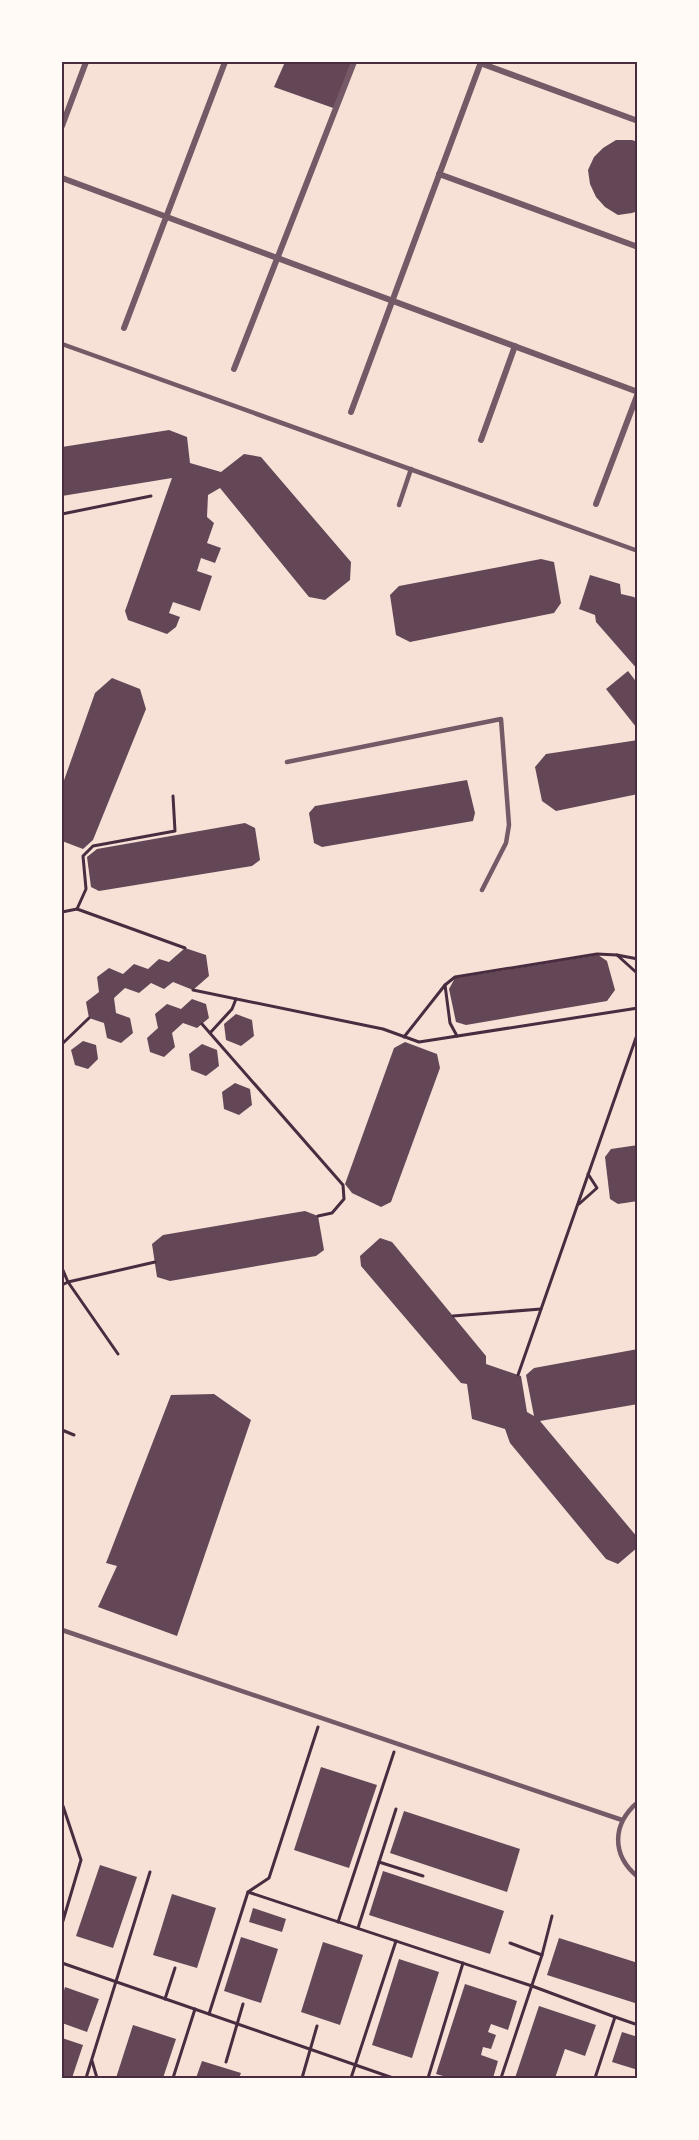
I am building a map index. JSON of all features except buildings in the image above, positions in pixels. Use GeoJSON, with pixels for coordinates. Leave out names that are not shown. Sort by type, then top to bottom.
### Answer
{"type":"FeatureCollection","features":[{"type":"Feature","properties":{"kind":"street"},"geometry":{"type":"LineString","coordinates":[[62,126],[86,62]]}},
{"type":"Feature","properties":{"kind":"street"},"geometry":{"type":"LineString","coordinates":[[124,328],[225,62]]}},
{"type":"Feature","properties":{"kind":"street"},"geometry":{"type":"LineString","coordinates":[[234,369],[354,62]]}},
{"type":"Feature","properties":{"kind":"street"},"geometry":{"type":"LineString","coordinates":[[351,412],[481,62],[638,121]]}},
{"type":"Feature","properties":{"kind":"street"},"geometry":{"type":"LineString","coordinates":[[439,174],[638,247]]}},
{"type":"Feature","properties":{"kind":"street"},"geometry":{"type":"LineString","coordinates":[[62,178],[638,392],[596,504]]}},
{"type":"Feature","properties":{"kind":"street"},"geometry":{"type":"LineString","coordinates":[[481,440],[515,346]]}},
{"type":"Feature","properties":{"kind":"lane"},"geometry":{"type":"LineString","coordinates":[[62,344],[638,551]]}},
{"type":"Feature","properties":{"kind":"lane"},"geometry":{"type":"LineString","coordinates":[[399,505],[411,469]]}},
{"type":"Feature","properties":{"kind":"lane"},"geometry":{"type":"LineString","coordinates":[[287,762],[501,719],[509,825],[506,843],[482,890]]}},
{"type":"Feature","properties":{"kind":"lane"},"geometry":{"type":"LineString","coordinates":[[62,1630],[622,1820]]}},
{"type":"Feature","properties":{"kind":"lane"},"geometry":{"type":"LineString","coordinates":[[638,1802],[629,1809],[618,1833],[618,1847],[622,1860],[638,1877]]}},
{"type":"Feature","properties":{"kind":"path"},"geometry":{"type":"LineString","coordinates":[[62,514],[151,496]]}},
{"type":"Feature","properties":{"kind":"path"},"geometry":{"type":"LineString","coordinates":[[77,909],[86,889],[82,856],[93,846],[175,831],[173,796]]}},
{"type":"Feature","properties":{"kind":"path"},"geometry":{"type":"LineString","coordinates":[[62,912],[77,909],[186,948]]}},
{"type":"Feature","properties":{"kind":"path"},"geometry":{"type":"LineString","coordinates":[[404,1037],[455,977],[597,954],[638,959]]}},
{"type":"Feature","properties":{"kind":"path"},"geometry":{"type":"LineString","coordinates":[[617,955],[638,974]]}},
{"type":"Feature","properties":{"kind":"path"},"geometry":{"type":"LineString","coordinates":[[445,986],[450,1023],[457,1036]]}},
{"type":"Feature","properties":{"kind":"path"},"geometry":{"type":"LineString","coordinates":[[193,990],[383,1029],[419,1042],[638,1008]]}},
{"type":"Feature","properties":{"kind":"path"},"geometry":{"type":"LineString","coordinates":[[210,1033],[232,1009],[236,998]]}},
{"type":"Feature","properties":{"kind":"path"},"geometry":{"type":"LineString","coordinates":[[62,1044],[89,1018]]}},
{"type":"Feature","properties":{"kind":"path"},"geometry":{"type":"LineString","coordinates":[[202,1024],[343,1185],[344,1199],[332,1213],[318,1216]]}},
{"type":"Feature","properties":{"kind":"path"},"geometry":{"type":"LineString","coordinates":[[518,1375],[638,1032]]}},
{"type":"Feature","properties":{"kind":"path"},"geometry":{"type":"LineString","coordinates":[[577,1206],[597,1188],[588,1174]]}},
{"type":"Feature","properties":{"kind":"path"},"geometry":{"type":"LineString","coordinates":[[62,1285],[154,1262]]}},
{"type":"Feature","properties":{"kind":"path"},"geometry":{"type":"LineString","coordinates":[[62,1268],[68,1282],[118,1354]]}},
{"type":"Feature","properties":{"kind":"path"},"geometry":{"type":"LineString","coordinates":[[453,1316],[541,1309]]}},
{"type":"Feature","properties":{"kind":"path"},"geometry":{"type":"LineString","coordinates":[[62,1430],[74,1435]]}},
{"type":"Feature","properties":{"kind":"path"},"geometry":{"type":"LineString","coordinates":[[209,2014],[248,1892],[269,1878],[321,1718]]}},
{"type":"Feature","properties":{"kind":"path"},"geometry":{"type":"LineString","coordinates":[[338,1922],[397,1744]]}},
{"type":"Feature","properties":{"kind":"path"},"geometry":{"type":"LineString","coordinates":[[62,1924],[81,1860],[63,1806]]}},
{"type":"Feature","properties":{"kind":"path"},"geometry":{"type":"LineString","coordinates":[[358,1928],[396,1809]]}},
{"type":"Feature","properties":{"kind":"path"},"geometry":{"type":"LineString","coordinates":[[379,1862],[423,1876]]}},
{"type":"Feature","properties":{"kind":"path"},"geometry":{"type":"LineString","coordinates":[[86,2079],[150,1872]]}},
{"type":"Feature","properties":{"kind":"path"},"geometry":{"type":"LineString","coordinates":[[248,1892],[532,1986],[638,2025]]}},
{"type":"Feature","properties":{"kind":"path"},"geometry":{"type":"LineString","coordinates":[[501,2079],[542,1955],[552,1916]]}},
{"type":"Feature","properties":{"kind":"path"},"geometry":{"type":"LineString","coordinates":[[351,2079],[396,1941]]}},
{"type":"Feature","properties":{"kind":"path"},"geometry":{"type":"LineString","coordinates":[[510,1943],[542,1955]]}},
{"type":"Feature","properties":{"kind":"path"},"geometry":{"type":"LineString","coordinates":[[62,1963],[393,2079]]}},
{"type":"Feature","properties":{"kind":"path"},"geometry":{"type":"LineString","coordinates":[[428,2079],[463,1963]]}},
{"type":"Feature","properties":{"kind":"path"},"geometry":{"type":"LineString","coordinates":[[165,1999],[175,1968]]}},
{"type":"Feature","properties":{"kind":"path"},"geometry":{"type":"LineString","coordinates":[[226,2062],[243,2004]]}},
{"type":"Feature","properties":{"kind":"path"},"geometry":{"type":"LineString","coordinates":[[173,2079],[195,2009]]}},
{"type":"Feature","properties":{"kind":"path"},"geometry":{"type":"LineString","coordinates":[[595,2079],[615,2016]]}},
{"type":"Feature","properties":{"kind":"path"},"geometry":{"type":"LineString","coordinates":[[302,2079],[317,2026]]}},
{"type":"Feature","properties":{"kind":"path"},"geometry":{"type":"LineString","coordinates":[[92,2059],[97,2079]]}}]}
